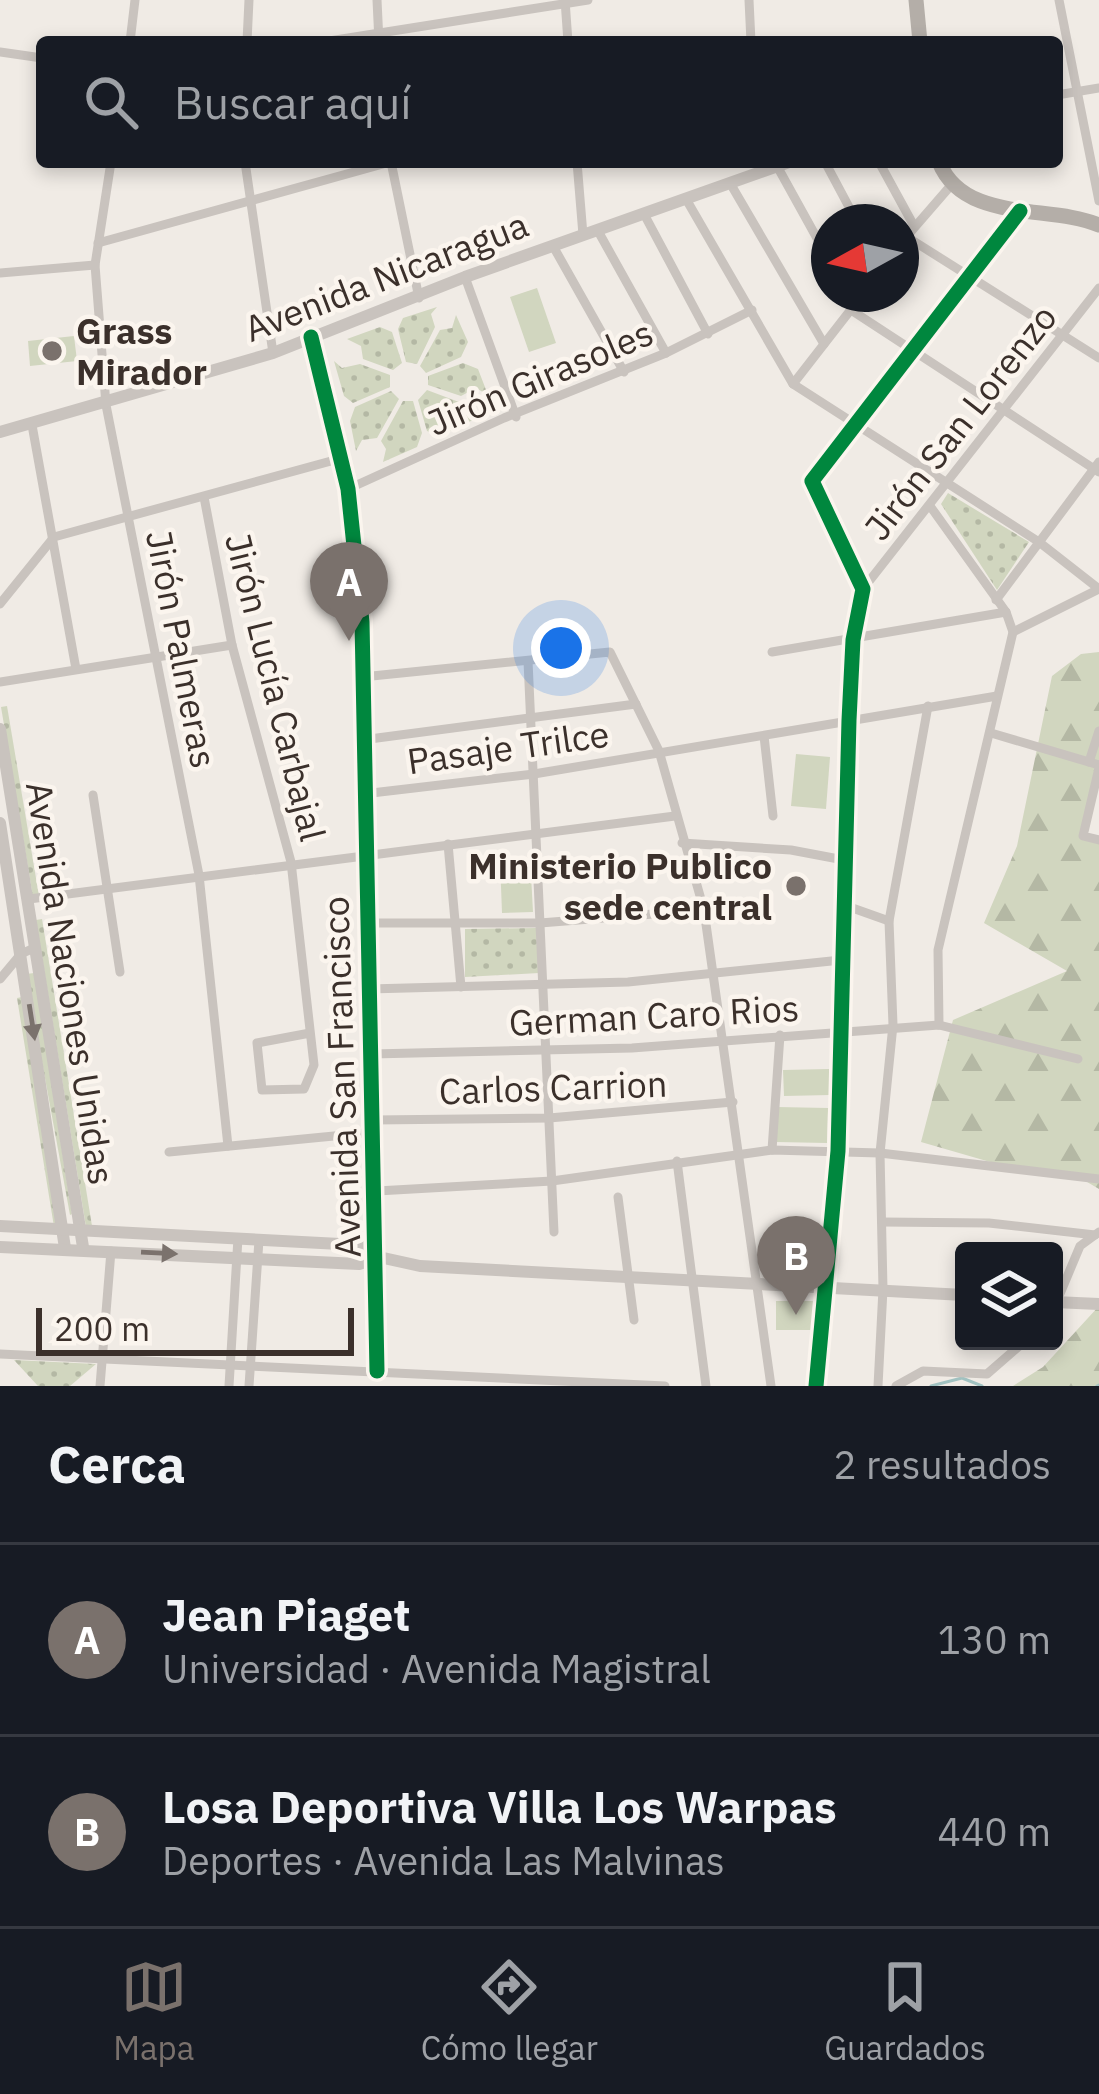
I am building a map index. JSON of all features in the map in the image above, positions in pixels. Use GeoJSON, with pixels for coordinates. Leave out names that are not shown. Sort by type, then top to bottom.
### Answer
{"type":"FeatureCollection","features":[{"type":"Feature","properties":{"kind":"highway"},"geometry":{"type":"LineString","coordinates":[[916,0],[919,36]]}},
{"type":"Feature","properties":{"kind":"highway"},"geometry":{"type":"LineString","coordinates":[[943,168],[953,183],[975,198],[1099,225]]}},
{"type":"Feature","properties":{"kind":"street"},"geometry":{"type":"LineString","coordinates":[[131,36],[135,0]]}},
{"type":"Feature","properties":{"kind":"street"},"geometry":{"type":"LineString","coordinates":[[247,36],[249,0]]}},
{"type":"Feature","properties":{"kind":"street"},"geometry":{"type":"LineString","coordinates":[[377,0],[379,36]]}},
{"type":"Feature","properties":{"kind":"street"},"geometry":{"type":"LineString","coordinates":[[389,36],[588,0]]}},
{"type":"Feature","properties":{"kind":"street"},"geometry":{"type":"LineString","coordinates":[[749,0],[751,36]]}},
{"type":"Feature","properties":{"kind":"street"},"geometry":{"type":"LineString","coordinates":[[1059,0],[1099,201]]}},
{"type":"Feature","properties":{"kind":"street"},"geometry":{"type":"LineString","coordinates":[[565,1],[568,36]]}},
{"type":"Feature","properties":{"kind":"street"},"geometry":{"type":"LineString","coordinates":[[0,52],[36,57]]}},
{"type":"Feature","properties":{"kind":"street"},"geometry":{"type":"LineString","coordinates":[[1063,94],[1099,88]]}},
{"type":"Feature","properties":{"kind":"street","name":"Jirón Palmeras"},"geometry":{"type":"LineString","coordinates":[[110,168],[95,265],[106,406],[199,875],[228,1146]]}},
{"type":"Feature","properties":{"kind":"street"},"geometry":{"type":"LineString","coordinates":[[244,168],[272,353]]}},
{"type":"Feature","properties":{"kind":"street"},"geometry":{"type":"LineString","coordinates":[[98,242],[369,168]]}},
{"type":"Feature","properties":{"kind":"street"},"geometry":{"type":"LineString","coordinates":[[392,168],[419,298]]}},
{"type":"Feature","properties":{"kind":"street"},"geometry":{"type":"LineString","coordinates":[[577,168],[583,235]]}},
{"type":"Feature","properties":{"kind":"street","name":"Avenida Nicaragua"},"geometry":{"type":"LineString","coordinates":[[0,432],[106,406],[272,353],[465,277],[730,183],[758,168]]}},
{"type":"Feature","properties":{"kind":"street"},"geometry":{"type":"LineString","coordinates":[[785,168],[811,222]]}},
{"type":"Feature","properties":{"kind":"street"},"geometry":{"type":"LineString","coordinates":[[828,168],[847,204]]}},
{"type":"Feature","properties":{"kind":"street"},"geometry":{"type":"LineString","coordinates":[[882,168],[902,204]]}},
{"type":"Feature","properties":{"kind":"street"},"geometry":{"type":"LineString","coordinates":[[730,183],[824,344]]}},
{"type":"Feature","properties":{"kind":"street"},"geometry":{"type":"LineString","coordinates":[[919,220],[953,183]]}},
{"type":"Feature","properties":{"kind":"street"},"geometry":{"type":"LineString","coordinates":[[686,199],[793,384],[1039,542],[1099,589],[1013,632]]}},
{"type":"Feature","properties":{"kind":"street"},"geometry":{"type":"LineString","coordinates":[[815,1386],[838,1151],[849,720],[853,640],[862,590],[812,481],[1020,211]]}},
{"type":"Feature","properties":{"kind":"street"},"geometry":{"type":"LineString","coordinates":[[644,214],[708,334]]}},
{"type":"Feature","properties":{"kind":"street"},"geometry":{"type":"LineString","coordinates":[[598,231],[666,353]]}},
{"type":"Feature","properties":{"kind":"street"},"geometry":{"type":"LineString","coordinates":[[554,246],[624,372]]}},
{"type":"Feature","properties":{"kind":"street"},"geometry":{"type":"LineString","coordinates":[[919,248],[1099,358]]}},
{"type":"Feature","properties":{"kind":"street"},"geometry":{"type":"LineString","coordinates":[[0,272],[95,265]]}},
{"type":"Feature","properties":{"kind":"street"},"geometry":{"type":"LineString","coordinates":[[465,277],[516,416]]}},
{"type":"Feature","properties":{"kind":"street","name":"Jirón San Lorenzo"},"geometry":{"type":"LineString","coordinates":[[862,590],[1099,288]]}},
{"type":"Feature","properties":{"kind":"street","name":"Jirón Girasoles"},"geometry":{"type":"LineString","coordinates":[[348,489],[624,372],[752,310]]}},
{"type":"Feature","properties":{"kind":"street"},"geometry":{"type":"LineString","coordinates":[[793,384],[851,312]]}},
{"type":"Feature","properties":{"kind":"street"},"geometry":{"type":"LineString","coordinates":[[857,312],[1097,468],[996,600]]}},
{"type":"Feature","properties":{"kind":"street","name":"Avenida San Francisco"},"geometry":{"type":"LineString","coordinates":[[311,337],[348,489],[362,677],[363,852],[379,1258],[377,1371]]}},
{"type":"Feature","properties":{"kind":"street"},"geometry":{"type":"LineString","coordinates":[[32,425],[76,669]]}},
{"type":"Feature","properties":{"kind":"street"},"geometry":{"type":"LineString","coordinates":[[0,604],[55,537],[341,458]]}},
{"type":"Feature","properties":{"kind":"street","name":"Jirón Lucía Carbajal"},"geometry":{"type":"LineString","coordinates":[[204,497],[232,645],[291,862],[314,1065],[304,1089],[262,1090],[257,1043],[310,1033]]}},
{"type":"Feature","properties":{"kind":"street"},"geometry":{"type":"LineString","coordinates":[[930,506],[1006,612],[1013,632],[938,950],[939,1025]]}},
{"type":"Feature","properties":{"kind":"street"},"geometry":{"type":"LineString","coordinates":[[772,652],[1006,612]]}},
{"type":"Feature","properties":{"kind":"street"},"geometry":{"type":"LineString","coordinates":[[0,682],[232,645]]}},
{"type":"Feature","properties":{"kind":"street"},"geometry":{"type":"LineString","coordinates":[[362,677],[610,652],[659,751],[704,910],[717,974],[771,1386]]}},
{"type":"Feature","properties":{"kind":"street"},"geometry":{"type":"LineString","coordinates":[[528,661],[554,1232]]}},
{"type":"Feature","properties":{"kind":"street","name":"Pasaje Trilce"},"geometry":{"type":"LineString","coordinates":[[364,794],[533,774],[997,696]]}},
{"type":"Feature","properties":{"kind":"street"},"geometry":{"type":"LineString","coordinates":[[362,740],[636,704]]}},
{"type":"Feature","properties":{"kind":"street"},"geometry":{"type":"LineString","coordinates":[[878,1386],[884,1289],[880,1153],[893,1025],[889,920],[928,706]]}},
{"type":"Feature","properties":{"kind":"street","name":"Avenida Naciones Unidas"},"geometry":{"type":"LineString","coordinates":[[0,728],[4,782],[28,898],[83,1247]]}},
{"type":"Feature","properties":{"kind":"street"},"geometry":{"type":"LineString","coordinates":[[1099,731],[1081,825],[1083,836],[1099,840]]}},
{"type":"Feature","properties":{"kind":"street"},"geometry":{"type":"LineString","coordinates":[[992,733],[1096,764]]}},
{"type":"Feature","properties":{"kind":"street"},"geometry":{"type":"LineString","coordinates":[[764,736],[773,816]]}},
{"type":"Feature","properties":{"kind":"street"},"geometry":{"type":"LineString","coordinates":[[93,795],[120,972]]}},
{"type":"Feature","properties":{"kind":"street"},"geometry":{"type":"LineString","coordinates":[[28,898],[675,816]]}},
{"type":"Feature","properties":{"kind":"street","name":"Avenida Naciones Unidas"},"geometry":{"type":"LineString","coordinates":[[0,824],[65,1248]]}},
{"type":"Feature","properties":{"kind":"street"},"geometry":{"type":"LineString","coordinates":[[682,843],[791,850],[844,860]]}},
{"type":"Feature","properties":{"kind":"street"},"geometry":{"type":"LineString","coordinates":[[448,844],[461,986]]}},
{"type":"Feature","properties":{"kind":"street"},"geometry":{"type":"LineString","coordinates":[[844,904],[889,920]]}},
{"type":"Feature","properties":{"kind":"street"},"geometry":{"type":"LineString","coordinates":[[366,923],[540,923],[704,910]]}},
{"type":"Feature","properties":{"kind":"street"},"geometry":{"type":"LineString","coordinates":[[0,980],[21,954],[36,947]]}},
{"type":"Feature","properties":{"kind":"street"},"geometry":{"type":"LineString","coordinates":[[369,989],[717,974],[841,960]]}},
{"type":"Feature","properties":{"kind":"street","name":"German Caro Rios"},"geometry":{"type":"LineString","coordinates":[[372,1054],[546,1051],[939,1025],[1078,1059]]}},
{"type":"Feature","properties":{"kind":"street"},"geometry":{"type":"LineString","coordinates":[[772,1150],[780,1035]]}},
{"type":"Feature","properties":{"kind":"street","name":"Carlos Carrion"},"geometry":{"type":"LineString","coordinates":[[374,1120],[549,1118],[733,1102]]}},
{"type":"Feature","properties":{"kind":"street"},"geometry":{"type":"LineString","coordinates":[[169,1152],[375,1132]]}},
{"type":"Feature","properties":{"kind":"street"},"geometry":{"type":"LineString","coordinates":[[377,1191],[552,1181],[772,1150],[880,1153],[1099,1179]]}},
{"type":"Feature","properties":{"kind":"street"},"geometry":{"type":"LineString","coordinates":[[677,1161],[706,1386]]}},
{"type":"Feature","properties":{"kind":"street"},"geometry":{"type":"LineString","coordinates":[[618,1197],[634,1320]]}},
{"type":"Feature","properties":{"kind":"street"},"geometry":{"type":"LineString","coordinates":[[882,1222],[989,1223],[1097,1233]]}},
{"type":"Feature","properties":{"kind":"street"},"geometry":{"type":"LineString","coordinates":[[0,1226],[359,1245],[379,1258],[420,1266],[955,1294]]}},
{"type":"Feature","properties":{"kind":"street"},"geometry":{"type":"LineString","coordinates":[[1063,1282],[1068,1268],[1097,1233]]}},
{"type":"Feature","properties":{"kind":"street"},"geometry":{"type":"LineString","coordinates":[[229,1386],[238,1238]]}},
{"type":"Feature","properties":{"kind":"street"},"geometry":{"type":"LineString","coordinates":[[249,1386],[259,1240]]}},
{"type":"Feature","properties":{"kind":"street"},"geometry":{"type":"LineString","coordinates":[[0,1247],[83,1247],[359,1264],[379,1258]]}},
{"type":"Feature","properties":{"kind":"street"},"geometry":{"type":"LineString","coordinates":[[100,1386],[111,1250]]}},
{"type":"Feature","properties":{"kind":"street"},"geometry":{"type":"LineString","coordinates":[[1063,1304],[1099,1304]]}},
{"type":"Feature","properties":{"kind":"street"},"geometry":{"type":"LineString","coordinates":[[896,1386],[923,1370],[987,1374],[1015,1350]]}},
{"type":"Feature","properties":{"kind":"street"},"geometry":{"type":"LineString","coordinates":[[0,1354],[665,1386]]}},
{"type":"Feature","properties":{"kind":"green space"},"geometry":{"type":"Polygon","coordinates":[[[537,288],[556,343],[529,352],[510,297],[537,288]]]}},
{"type":"Feature","properties":{"kind":"green space"},"geometry":{"type":"Polygon","coordinates":[[[437,307],[431,314],[435,327],[417,364],[406,362],[398,329],[403,318],[437,307]]]}},
{"type":"Feature","properties":{"kind":"green space"},"geometry":{"type":"Polygon","coordinates":[[[456,315],[468,342],[461,357],[426,373],[420,366],[440,330],[452,328],[456,315]]]}},
{"type":"Feature","properties":{"kind":"green space"},"geometry":{"type":"Polygon","coordinates":[[[380,327],[392,332],[402,363],[393,370],[363,359],[361,346],[347,339],[380,327]]]}},
{"type":"Feature","properties":{"kind":"green space","name":"Grass Mirador"},"geometry":{"type":"Polygon","coordinates":[[[74,336],[77,361],[30,366],[28,341],[74,336]]]}},
{"type":"Feature","properties":{"kind":"green space"},"geometry":{"type":"Polygon","coordinates":[[[334,361],[342,368],[360,364],[390,375],[390,387],[353,403],[344,396],[334,361]]]}},
{"type":"Feature","properties":{"kind":"green space"},"geometry":{"type":"Polygon","coordinates":[[[463,363],[478,369],[488,395],[476,388],[461,396],[428,385],[428,376],[463,363]]]}},
{"type":"Feature","properties":{"kind":"green space"},"geometry":{"type":"Polygon","coordinates":[[[427,390],[459,402],[463,413],[475,419],[440,436],[427,431],[418,400],[427,390]]]}},
{"type":"Feature","properties":{"kind":"green space"},"geometry":{"type":"Polygon","coordinates":[[[391,391],[399,399],[377,438],[362,440],[356,451],[350,421],[355,407],[391,391]]]}},
{"type":"Feature","properties":{"kind":"green space"},"geometry":{"type":"Polygon","coordinates":[[[403,401],[413,401],[422,433],[417,447],[383,462],[386,449],[381,441],[403,401]]]}},
{"type":"Feature","properties":{"kind":"green space"},"geometry":{"type":"Polygon","coordinates":[[[948,493],[1029,542],[997,590],[941,504],[948,493]]]}},
{"type":"Feature","properties":{"kind":"green space"},"geometry":{"type":"Polygon","coordinates":[[[1099,652],[1099,763],[1081,837],[1099,843],[1099,1189],[1082,1179],[1004,1166],[921,1142],[953,1020],[1067,971],[984,923],[1017,846],[1052,676],[1081,654],[1099,652]]]}},
{"type":"Feature","properties":{"kind":"green space"},"geometry":{"type":"Polygon","coordinates":[[[7,706],[39,896],[33,897],[1,707],[7,706]]]}},
{"type":"Feature","properties":{"kind":"green space"},"geometry":{"type":"Polygon","coordinates":[[[796,754],[830,757],[826,809],[791,806],[796,754]]]}},
{"type":"Feature","properties":{"kind":"green space"},"geometry":{"type":"Polygon","coordinates":[[[530,857],[533,912],[502,913],[500,860],[530,857]]]}},
{"type":"Feature","properties":{"kind":"green space"},"geometry":{"type":"Polygon","coordinates":[[[42,919],[93,1232],[87,1233],[36,920],[42,919]]]}},
{"type":"Feature","properties":{"kind":"green space"},"geometry":{"type":"Polygon","coordinates":[[[536,928],[539,973],[465,977],[465,929],[536,928]]]}},
{"type":"Feature","properties":{"kind":"green space"},"geometry":{"type":"Polygon","coordinates":[[[34,973],[72,1214],[70,1215],[26,974],[34,973]]]}},
{"type":"Feature","properties":{"kind":"green space"},"geometry":{"type":"Polygon","coordinates":[[[22,997],[60,1231],[55,1233],[17,998],[22,997]]]}},
{"type":"Feature","properties":{"kind":"green space"},"geometry":{"type":"Polygon","coordinates":[[[829,1069],[830,1095],[784,1096],[783,1070],[829,1069]]]}},
{"type":"Feature","properties":{"kind":"green space"},"geometry":{"type":"Polygon","coordinates":[[[777,1107],[828,1108],[827,1143],[776,1142],[777,1107]]]}},
{"type":"Feature","properties":{"kind":"green space"},"geometry":{"type":"Polygon","coordinates":[[[776,1301],[816,1301],[817,1330],[776,1330],[776,1301]]]}},
{"type":"Feature","properties":{"kind":"green space"},"geometry":{"type":"Polygon","coordinates":[[[1099,1306],[1099,1386],[1013,1386],[1043,1367],[1099,1306]]]}},
{"type":"Feature","properties":{"kind":"green space"},"geometry":{"type":"Polygon","coordinates":[[[14,1360],[96,1364],[70,1386],[38,1386],[14,1360]]]}},
{"type":"Feature","properties":{"kind":"waterway"},"geometry":{"type":"LineString","coordinates":[[931,1386],[962,1378],[982,1386]]}},
{"type":"Feature","properties":{"kind":"cycle path"},"geometry":{"type":"LineString","coordinates":[[816,1386],[838,1151],[849,720],[853,640],[863,589],[812,481],[1020,211]]}},
{"type":"Feature","properties":{"kind":"cycle path"},"geometry":{"type":"LineString","coordinates":[[311,337],[348,489],[362,622],[377,1371]]}},
{"type":"Feature","properties":{"kind":"place","name":"Grass Mirador"},"geometry":{"type":"Point","coordinates":[52,351]}},
{"type":"Feature","properties":{"kind":"place","name":"Jean Piaget"},"geometry":{"type":"Point","coordinates":[349,641]}},
{"type":"Feature","properties":{"kind":"place","name":"Ministerio Publico sede central"},"geometry":{"type":"Point","coordinates":[796,886]}},
{"type":"Feature","properties":{"kind":"place","name":"Losa Deportiva Villa Los Warpas"},"geometry":{"type":"Point","coordinates":[796,1315]}}]}
